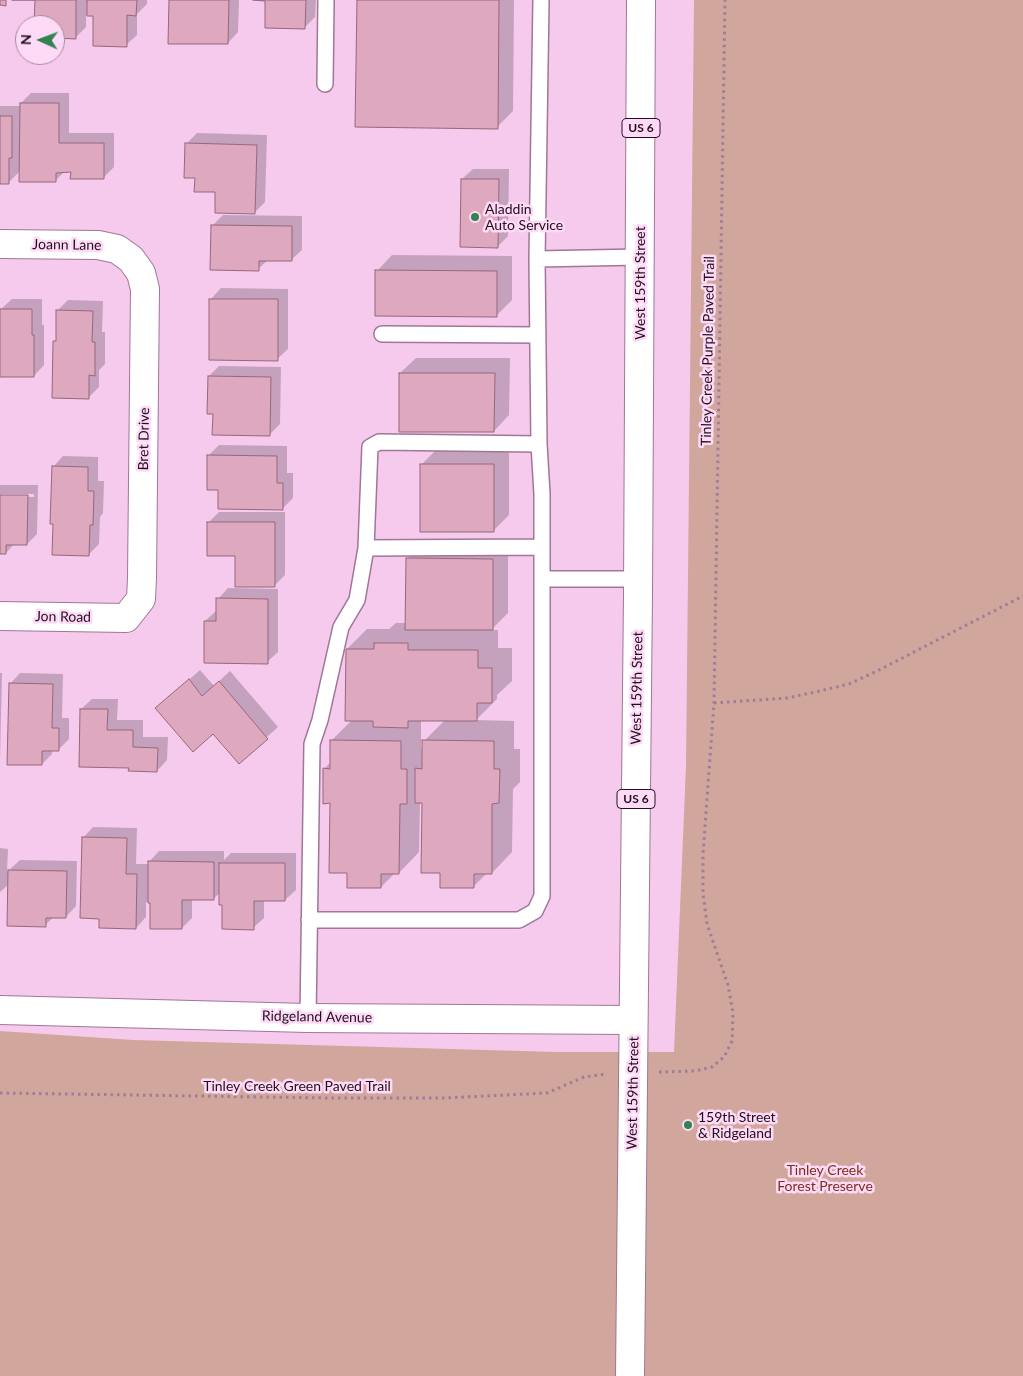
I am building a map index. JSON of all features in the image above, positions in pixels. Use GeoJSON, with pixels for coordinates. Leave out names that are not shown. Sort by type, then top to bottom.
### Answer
{"type":"FeatureCollection","features":[{"type":"Feature","properties":{"kind":"main road","name":"West 159th Street"},"geometry":{"type":"LineString","coordinates":[[630,1376],[638,579],[641,0]]}},
{"type":"Feature","properties":{"kind":"main road","name":"Joann Lane"},"geometry":{"type":"LineString","coordinates":[[0,244],[98,245],[117,249],[131,259]]}},
{"type":"Feature","properties":{"kind":"main road","name":"Bret Drive"},"geometry":{"type":"LineString","coordinates":[[126,618],[141,599],[142,578],[145,289],[141,273],[131,259]]}},
{"type":"Feature","properties":{"kind":"main road","name":"Jon Road"},"geometry":{"type":"LineString","coordinates":[[0,616],[126,618]]}},
{"type":"Feature","properties":{"kind":"main road","name":"Ridgeland Avenue"},"geometry":{"type":"LineString","coordinates":[[0,1010],[308,1018],[633,1020]]}},
{"type":"Feature","properties":{"kind":"lane"},"geometry":{"type":"LineString","coordinates":[[325,84],[326,0]]}},
{"type":"Feature","properties":{"kind":"lane"},"geometry":{"type":"LineString","coordinates":[[309,920],[520,920],[535,911],[542,896],[542,494],[539,444],[537,259],[541,0]]}},
{"type":"Feature","properties":{"kind":"lane"},"geometry":{"type":"LineString","coordinates":[[537,259],[640,257]]}},
{"type":"Feature","properties":{"kind":"lane"},"geometry":{"type":"LineString","coordinates":[[382,334],[538,335]]}},
{"type":"Feature","properties":{"kind":"lane"},"geometry":{"type":"LineString","coordinates":[[308,1018],[312,744],[320,720],[342,627],[357,600],[366,548],[370,447],[378,442],[539,444]]}},
{"type":"Feature","properties":{"kind":"lane"},"geometry":{"type":"LineString","coordinates":[[366,548],[542,547]]}},
{"type":"Feature","properties":{"kind":"lane"},"geometry":{"type":"LineString","coordinates":[[542,579],[638,579]]}},
{"type":"Feature","properties":{"kind":"path","name":"Tinley Creek Purple Paved Trail"},"geometry":{"type":"LineString","coordinates":[[714,703],[725,0]]}},
{"type":"Feature","properties":{"kind":"path"},"geometry":{"type":"LineString","coordinates":[[675,1071],[695,1071],[712,1067],[724,1057],[732,1041],[733,1013],[728,985],[707,924],[703,893],[703,844],[714,703],[787,698],[850,684],[1023,596]]}},
{"type":"Feature","properties":{"kind":"path","name":"Tinley Creek Green Paved Trail"},"geometry":{"type":"LineString","coordinates":[[0,1093],[444,1098],[547,1093],[589,1075]]}},
{"type":"Feature","properties":{"kind":"green space","name":"Tinley Creek Forest Preserve"},"geometry":{"type":"Polygon","coordinates":[[[694,0],[1023,0],[1023,1376],[0,1376],[0,1031],[133,1040],[556,1052],[674,1052],[686,766],[694,0]]]}},
{"type":"Feature","properties":{"kind":"building"},"geometry":{"type":"Polygon","coordinates":[[[0,0],[6,0],[6,6],[0,5],[0,0]]]}},
{"type":"Feature","properties":{"kind":"building"},"geometry":{"type":"Polygon","coordinates":[[[35,0],[76,0],[76,39],[65,38],[65,15],[34,15],[35,0]]]}},
{"type":"Feature","properties":{"kind":"building"},"geometry":{"type":"Polygon","coordinates":[[[87,0],[137,0],[136,16],[127,15],[127,47],[93,46],[93,16],[87,16],[87,0]]]}},
{"type":"Feature","properties":{"kind":"building"},"geometry":{"type":"Polygon","coordinates":[[[169,0],[229,0],[228,44],[168,44],[169,0]]]}},
{"type":"Feature","properties":{"kind":"building"},"geometry":{"type":"Polygon","coordinates":[[[253,0],[306,0],[305,29],[265,28],[265,1],[253,0]]]}},
{"type":"Feature","properties":{"kind":"building"},"geometry":{"type":"Polygon","coordinates":[[[357,0],[499,0],[498,129],[355,127],[357,0]]]}},
{"type":"Feature","properties":{"kind":"building"},"geometry":{"type":"Polygon","coordinates":[[[20,103],[59,103],[59,143],[104,143],[104,179],[70,179],[71,172],[56,173],[56,182],[19,182],[20,103]]]}},
{"type":"Feature","properties":{"kind":"building"},"geometry":{"type":"Polygon","coordinates":[[[0,116],[12,116],[12,158],[9,158],[9,184],[0,184],[0,116]]]}},
{"type":"Feature","properties":{"kind":"building"},"geometry":{"type":"Polygon","coordinates":[[[185,143],[257,145],[255,214],[215,213],[215,192],[194,192],[195,178],[184,178],[185,143]]]}},
{"type":"Feature","properties":{"kind":"building"},"geometry":{"type":"Polygon","coordinates":[[[461,179],[499,179],[498,248],[460,247],[461,179]]]}},
{"type":"Feature","properties":{"kind":"building"},"geometry":{"type":"Polygon","coordinates":[[[211,225],[292,226],[292,261],[259,261],[259,271],[210,270],[211,225]]]}},
{"type":"Feature","properties":{"kind":"building"},"geometry":{"type":"Polygon","coordinates":[[[375,270],[497,271],[497,317],[375,316],[375,270]]]}},
{"type":"Feature","properties":{"kind":"building"},"geometry":{"type":"Polygon","coordinates":[[[209,299],[278,299],[278,361],[209,360],[209,299]]]}},
{"type":"Feature","properties":{"kind":"building"},"geometry":{"type":"Polygon","coordinates":[[[0,309],[32,309],[34,377],[0,377],[0,309]]]}},
{"type":"Feature","properties":{"kind":"building"},"geometry":{"type":"Polygon","coordinates":[[[56,310],[93,311],[92,342],[95,342],[95,376],[89,375],[89,399],[52,398],[53,341],[56,341],[56,310]]]}},
{"type":"Feature","properties":{"kind":"building"},"geometry":{"type":"Polygon","coordinates":[[[399,373],[495,373],[494,432],[399,432],[399,373]]]}},
{"type":"Feature","properties":{"kind":"building"},"geometry":{"type":"Polygon","coordinates":[[[208,376],[271,377],[270,436],[212,435],[213,414],[207,414],[208,376]]]}},
{"type":"Feature","properties":{"kind":"building"},"geometry":{"type":"Polygon","coordinates":[[[207,455],[277,456],[277,483],[283,483],[283,510],[218,509],[218,490],[207,490],[207,455]]]}},
{"type":"Feature","properties":{"kind":"building"},"geometry":{"type":"Polygon","coordinates":[[[420,464],[494,464],[494,532],[420,532],[420,464]]]}},
{"type":"Feature","properties":{"kind":"building"},"geometry":{"type":"Polygon","coordinates":[[[52,466],[88,467],[88,491],[94,491],[93,525],[90,525],[89,556],[52,555],[53,524],[50,524],[52,466]]]}},
{"type":"Feature","properties":{"kind":"building"},"geometry":{"type":"Polygon","coordinates":[[[0,495],[28,495],[27,545],[6,545],[6,554],[0,554],[0,495]]]}},
{"type":"Feature","properties":{"kind":"building"},"geometry":{"type":"Polygon","coordinates":[[[207,522],[275,522],[275,587],[235,587],[235,556],[207,556],[207,522]]]}},
{"type":"Feature","properties":{"kind":"building"},"geometry":{"type":"Polygon","coordinates":[[[406,558],[493,559],[493,630],[405,630],[406,558]]]}},
{"type":"Feature","properties":{"kind":"building"},"geometry":{"type":"Polygon","coordinates":[[[216,598],[268,599],[268,664],[204,663],[204,621],[216,621],[216,598]]]}},
{"type":"Feature","properties":{"kind":"building"},"geometry":{"type":"Polygon","coordinates":[[[374,643],[408,643],[408,650],[478,650],[478,668],[492,668],[492,703],[477,703],[477,721],[408,721],[408,728],[373,727],[373,721],[345,721],[346,649],[374,649],[374,643]]]}},
{"type":"Feature","properties":{"kind":"building"},"geometry":{"type":"Polygon","coordinates":[[[189,679],[202,696],[219,681],[268,739],[239,764],[213,734],[193,752],[155,708],[189,679]]]}},
{"type":"Feature","properties":{"kind":"building"},"geometry":{"type":"Polygon","coordinates":[[[9,683],[53,684],[52,728],[59,728],[59,751],[42,751],[42,765],[7,765],[9,683]]]}},
{"type":"Feature","properties":{"kind":"building"},"geometry":{"type":"Polygon","coordinates":[[[80,709],[108,709],[107,730],[133,730],[133,747],[158,748],[157,772],[128,771],[129,768],[79,767],[80,709]]]}},
{"type":"Feature","properties":{"kind":"building"},"geometry":{"type":"Polygon","coordinates":[[[330,740],[401,741],[401,769],[407,769],[407,804],[400,804],[399,874],[381,874],[381,888],[347,888],[347,873],[329,873],[330,803],[323,804],[323,768],[330,769],[330,740]]]}},
{"type":"Feature","properties":{"kind":"building"},"geometry":{"type":"Polygon","coordinates":[[[422,740],[494,741],[494,769],[500,769],[499,803],[492,804],[492,874],[474,874],[474,888],[440,888],[440,873],[421,873],[422,803],[415,803],[415,768],[422,769],[422,740]]]}},
{"type":"Feature","properties":{"kind":"building"},"geometry":{"type":"Polygon","coordinates":[[[82,837],[127,838],[126,874],[137,874],[136,929],[99,928],[99,919],[80,918],[82,837]]]}},
{"type":"Feature","properties":{"kind":"building"},"geometry":{"type":"Polygon","coordinates":[[[148,861],[214,862],[214,900],[182,900],[182,929],[150,929],[148,861]]]}},
{"type":"Feature","properties":{"kind":"building"},"geometry":{"type":"Polygon","coordinates":[[[219,863],[285,863],[285,901],[254,901],[254,930],[222,929],[222,905],[219,905],[219,863]]]}},
{"type":"Feature","properties":{"kind":"building"},"geometry":{"type":"Polygon","coordinates":[[[8,870],[67,871],[66,918],[46,918],[46,927],[7,926],[8,870]]]}},
{"type":"Feature","properties":{"kind":"place","name":"Aladdin Auto Service"},"geometry":{"type":"Point","coordinates":[475,217]}},
{"type":"Feature","properties":{"kind":"place","name":"159th Street & Ridgeland"},"geometry":{"type":"Point","coordinates":[688,1125]}}]}
